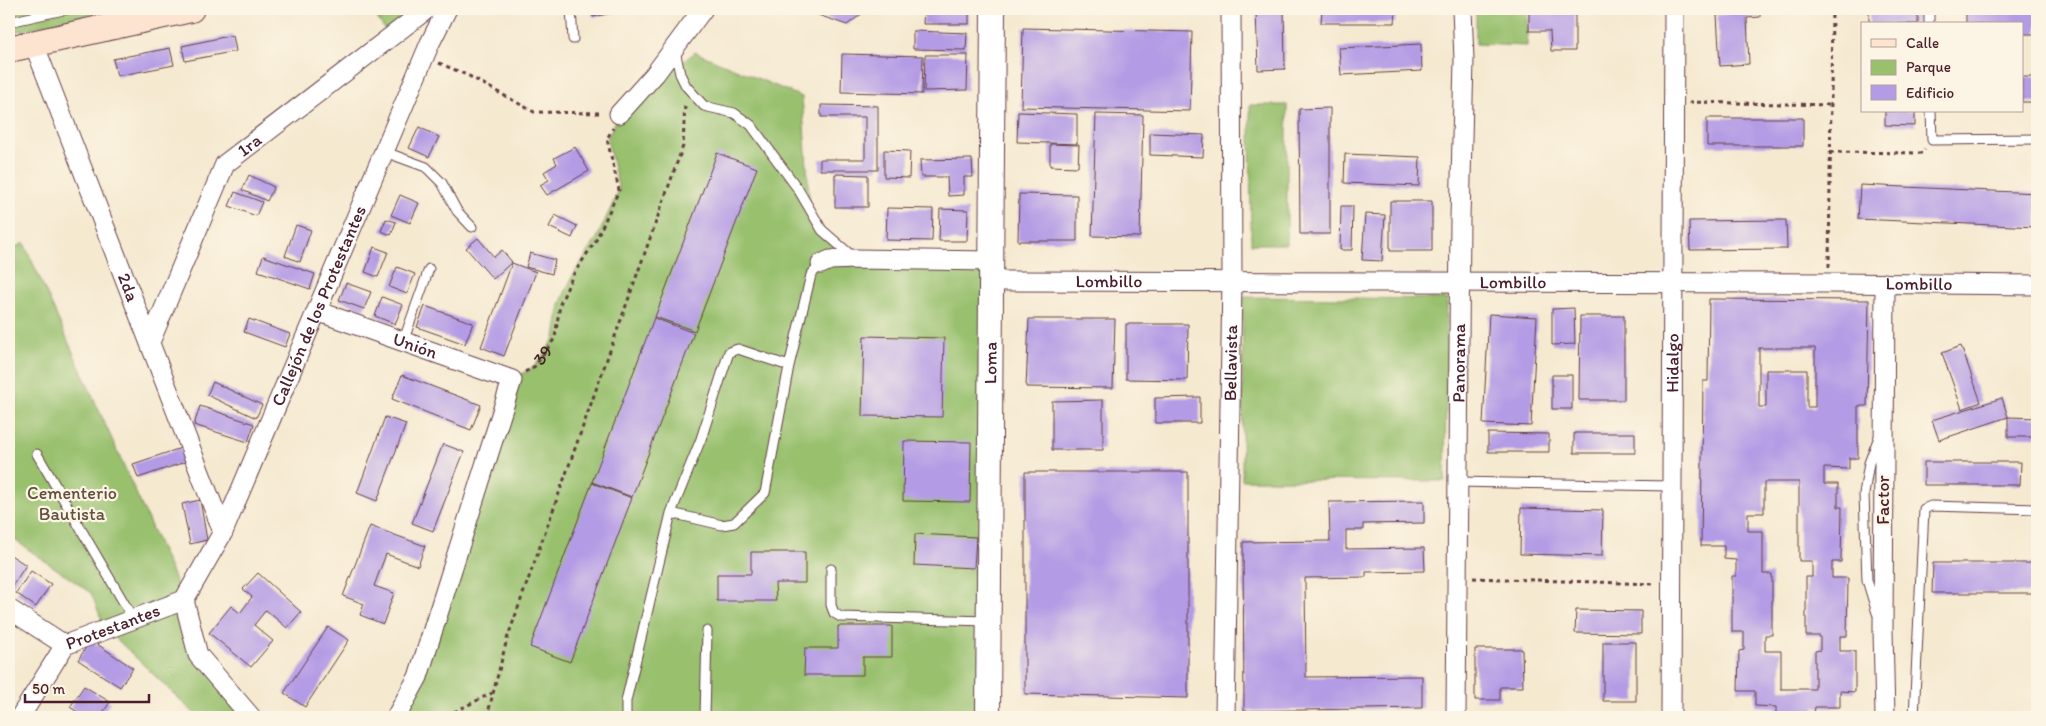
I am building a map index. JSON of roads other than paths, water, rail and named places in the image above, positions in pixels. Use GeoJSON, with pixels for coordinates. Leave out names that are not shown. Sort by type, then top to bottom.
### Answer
{"type":"FeatureCollection","features":[{"type":"Feature","properties":{"kind":"main road"},"geometry":{"type":"LineString","coordinates":[[9,49],[191,9]]}},
{"type":"Feature","properties":{"kind":"street","name":"1ra"},"geometry":{"type":"LineString","coordinates":[[150,342],[225,164],[427,9]]}},
{"type":"Feature","properties":{"kind":"street","name":"Callejón de los Protestantes"},"geometry":{"type":"LineString","coordinates":[[184,600],[223,532],[425,56],[447,9]]}},
{"type":"Feature","properties":{"kind":"street"},"geometry":{"type":"LineString","coordinates":[[619,114],[656,74],[703,9]]}},
{"type":"Feature","properties":{"kind":"street","name":"Loma"},"geometry":{"type":"LineString","coordinates":[[988,717],[992,9]]}},
{"type":"Feature","properties":{"kind":"street","name":"Bellavista"},"geometry":{"type":"LineString","coordinates":[[1225,717],[1232,280],[1230,9]]}},
{"type":"Feature","properties":{"kind":"street","name":"Panorama"},"geometry":{"type":"LineString","coordinates":[[1456,717],[1464,60],[1462,9]]}},
{"type":"Feature","properties":{"kind":"street","name":"Hidalgo"},"geometry":{"type":"LineString","coordinates":[[1671,717],[1670,584],[1675,101],[1674,9]]}},
{"type":"Feature","properties":{"kind":"street","name":"2da"},"geometry":{"type":"LineString","coordinates":[[34,44],[223,532]]}},
{"type":"Feature","properties":{"kind":"street","name":"Lombillo"},"geometry":{"type":"LineString","coordinates":[[820,264],[830,260],[855,259],[991,271],[1232,280],[2037,285]]}},
{"type":"Feature","properties":{"kind":"street","name":"Factor"},"geometry":{"type":"LineString","coordinates":[[1885,283],[1883,630],[1886,717]]}},
{"type":"Feature","properties":{"kind":"street","name":"Unión"},"geometry":{"type":"LineString","coordinates":[[317,311],[512,380],[418,677],[396,717]]}},
{"type":"Feature","properties":{"kind":"street"},"geometry":{"type":"LineString","coordinates":[[184,600],[198,655],[250,717]]}},
{"type":"Feature","properties":{"kind":"street","name":"Protestantes"},"geometry":{"type":"LineString","coordinates":[[20,717],[65,645],[105,628],[134,620],[184,600]]}},
{"type":"Feature","properties":{"kind":"street"},"geometry":{"type":"LineString","coordinates":[[9,609],[65,645]]}},
{"type":"Feature","properties":{"kind":"lane"},"geometry":{"type":"LineString","coordinates":[[9,22],[50,11],[68,9]]}},
{"type":"Feature","properties":{"kind":"lane"},"geometry":{"type":"LineString","coordinates":[[572,9],[573,40]]}},
{"type":"Feature","properties":{"kind":"lane"},"geometry":{"type":"LineString","coordinates":[[1929,9],[1929,22]]}},
{"type":"Feature","properties":{"kind":"lane"},"geometry":{"type":"LineString","coordinates":[[674,49],[680,74],[686,86],[704,106],[734,114],[750,125],[798,189],[822,230],[855,259]]}},
{"type":"Feature","properties":{"kind":"lane"},"geometry":{"type":"LineString","coordinates":[[1931,112],[1932,140],[2037,139]]}},
{"type":"Feature","properties":{"kind":"lane"},"geometry":{"type":"LineString","coordinates":[[385,152],[426,167],[442,183],[457,210],[472,227]]}},
{"type":"Feature","properties":{"kind":"lane"},"geometry":{"type":"LineString","coordinates":[[671,513],[722,525],[734,523],[765,493],[789,366],[811,276],[820,264]]}},
{"type":"Feature","properties":{"kind":"lane"},"geometry":{"type":"LineString","coordinates":[[403,343],[429,269]]}},
{"type":"Feature","properties":{"kind":"lane"},"geometry":{"type":"LineString","coordinates":[[626,717],[626,701],[671,513],[702,438],[729,352],[738,349],[789,366]]}},
{"type":"Feature","properties":{"kind":"lane"},"geometry":{"type":"LineString","coordinates":[[37,454],[134,620]]}},
{"type":"Feature","properties":{"kind":"lane"},"geometry":{"type":"LineString","coordinates":[[1458,482],[1671,486]]}},
{"type":"Feature","properties":{"kind":"lane"},"geometry":{"type":"LineString","coordinates":[[1914,717],[1924,509],[1931,506],[2037,510]]}},
{"type":"Feature","properties":{"kind":"lane"},"geometry":{"type":"LineString","coordinates":[[832,569],[831,605],[834,613],[841,617],[989,621]]}},
{"type":"Feature","properties":{"kind":"lane"},"geometry":{"type":"LineString","coordinates":[[705,717],[707,631]]}},
{"type":"Feature","properties":{"kind":"park label","name":"Cementerio Bautista"},"geometry":{"type":"Point","coordinates":[72,503]}}]}
